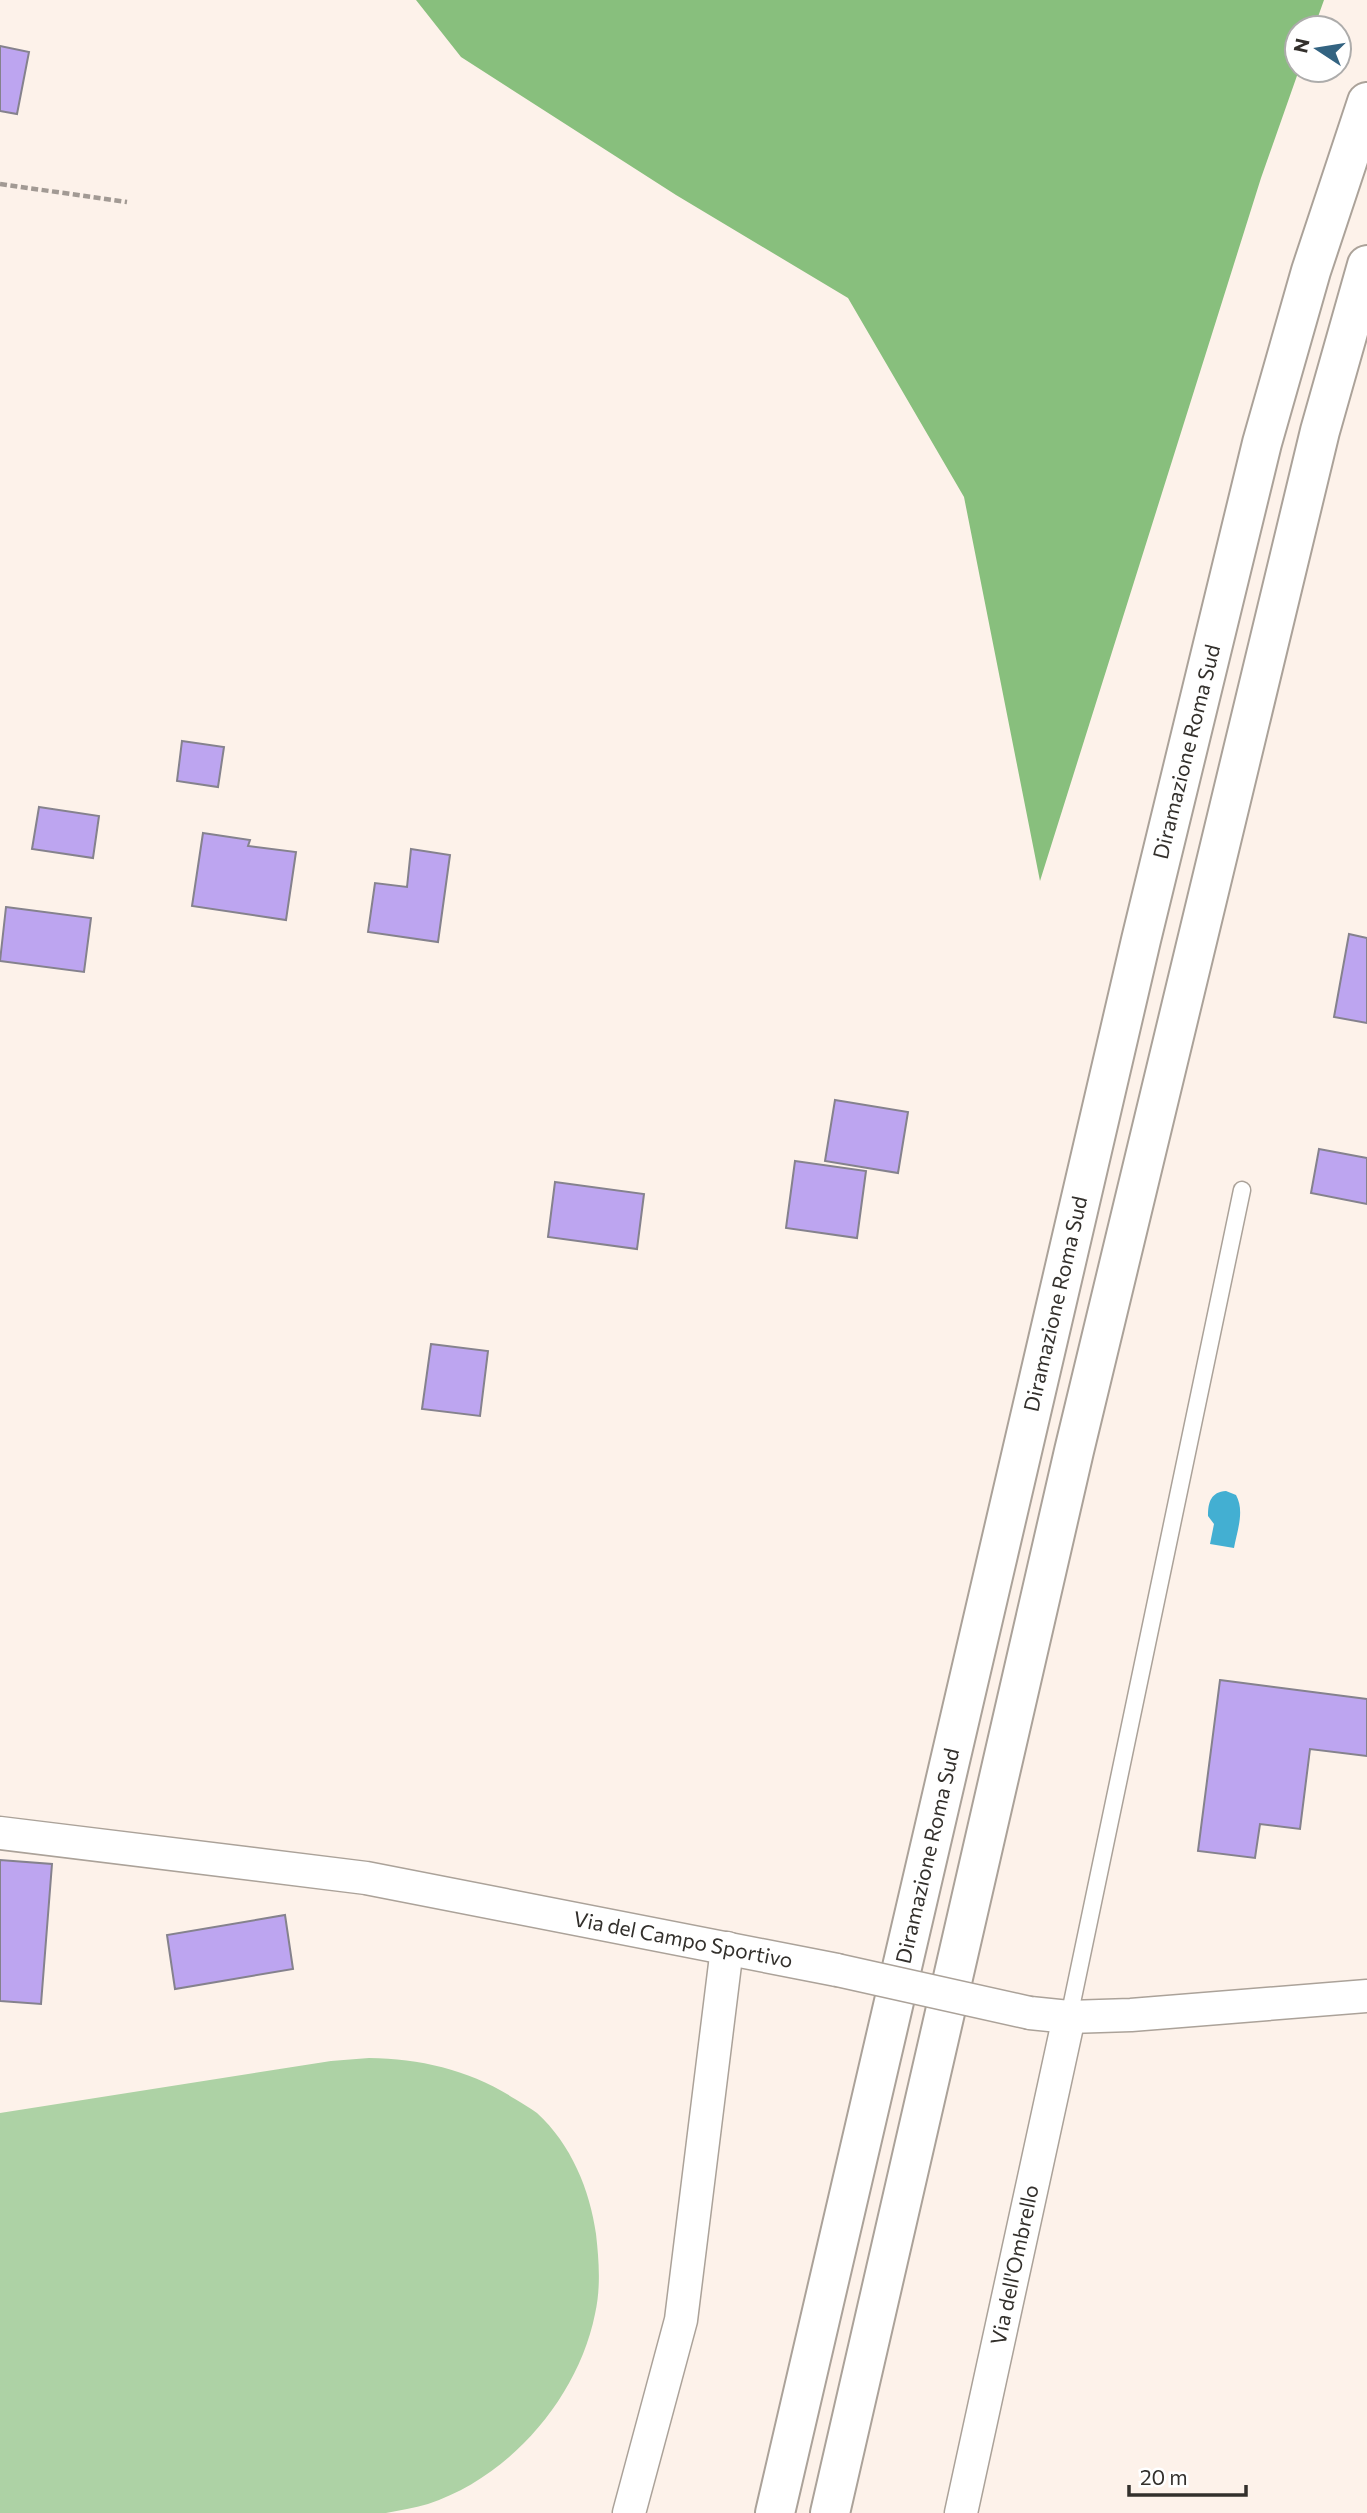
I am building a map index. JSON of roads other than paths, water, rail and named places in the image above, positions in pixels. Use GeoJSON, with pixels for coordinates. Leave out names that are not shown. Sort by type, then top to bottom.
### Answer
{"type":"FeatureCollection","features":[{"type":"Feature","properties":{"kind":"highway","name":"Diramazione Roma Sud"},"geometry":{"type":"LineString","coordinates":[[775,2513],[1135,966],[1262,443],[1311,271],[1367,102]]}},
{"type":"Feature","properties":{"kind":"highway"},"geometry":{"type":"LineString","coordinates":[[830,2513],[1074,1451],[1320,431],[1367,265]]}},
{"type":"Feature","properties":{"kind":"street","name":"Via del Campo Sportivo"},"geometry":{"type":"LineString","coordinates":[[0,1833],[366,1878],[838,1970],[1030,2013],[1069,2017],[1131,2015],[1367,1996]]}},
{"type":"Feature","properties":{"kind":"street"},"geometry":{"type":"LineString","coordinates":[[629,2513],[681,2320],[727,1948]]}},
{"type":"Feature","properties":{"kind":"street","name":"Via dell'Ombrello"},"geometry":{"type":"LineString","coordinates":[[961,2513],[1069,2017]]}},
{"type":"Feature","properties":{"kind":"lane"},"geometry":{"type":"LineString","coordinates":[[1069,2017],[1242,1190]]}},
{"type":"Feature","properties":{"kind":"water"},"geometry":{"type":"Polygon","coordinates":[[[1226,1491],[1236,1495],[1240,1508],[1234,1548],[1210,1544],[1214,1524],[1208,1516],[1210,1502],[1217,1493],[1226,1491]]]}}]}
